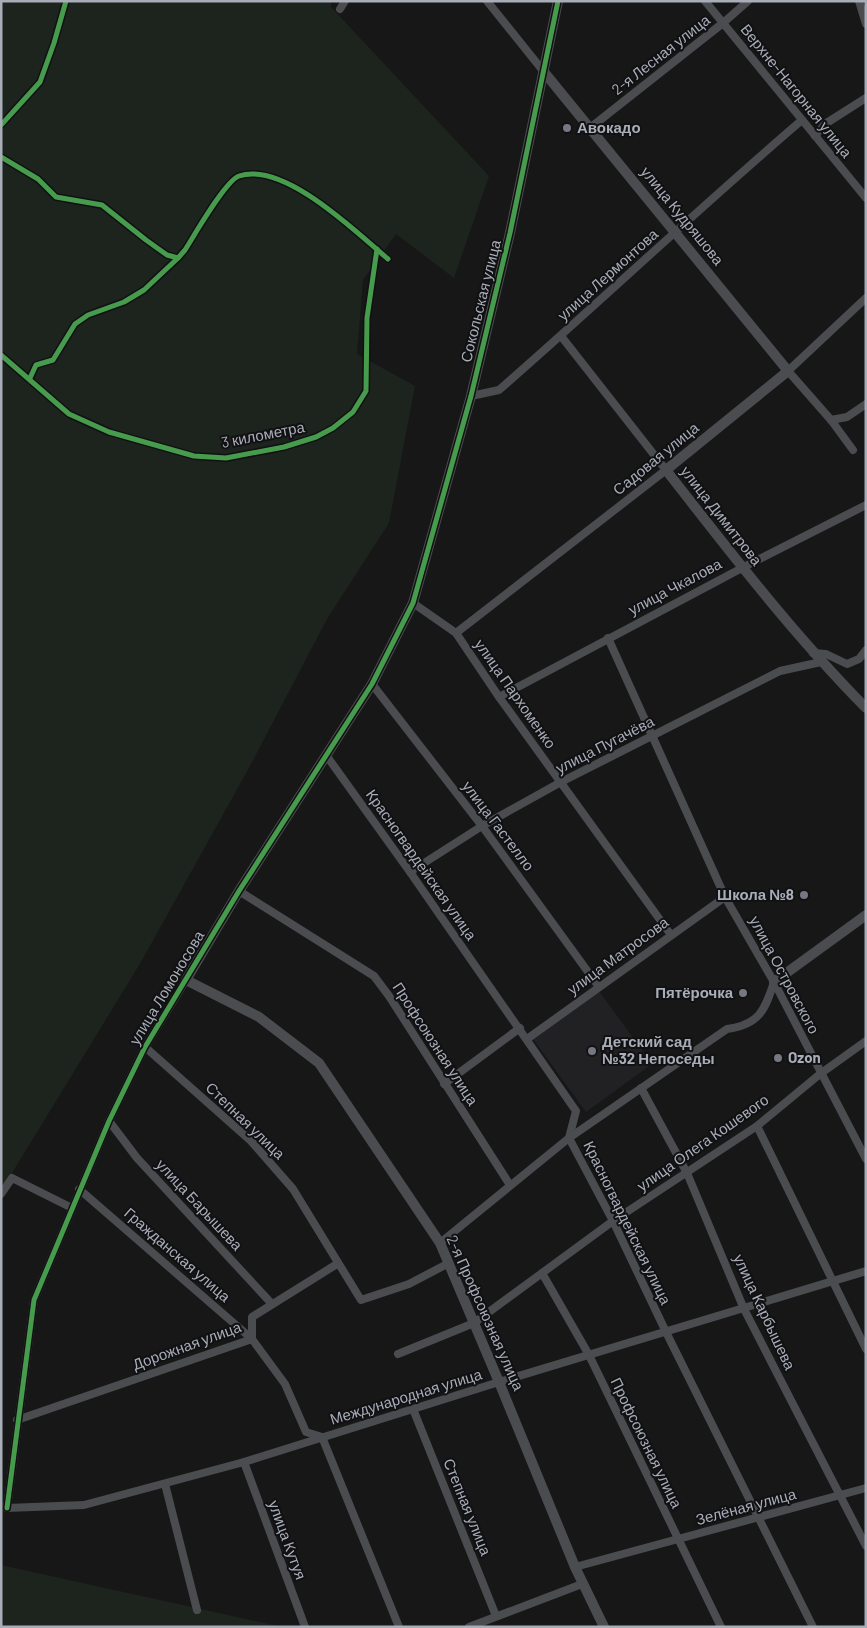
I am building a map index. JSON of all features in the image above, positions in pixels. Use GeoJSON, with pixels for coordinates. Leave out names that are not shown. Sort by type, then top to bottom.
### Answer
{"type":"FeatureCollection","features":[{"type":"Feature","properties":{"kind":"street"},"geometry":{"type":"LineString","coordinates":[[340,9],[345,1]]}},
{"type":"Feature","properties":{"kind":"street","name":"улица Кудряшова"},"geometry":{"type":"LineString","coordinates":[[487,1],[788,371],[831,420],[853,450]]}},
{"type":"Feature","properties":{"kind":"street","name":"Сокольская улица"},"geometry":{"type":"LineString","coordinates":[[413,603],[471,396],[510,233],[558,1]]}},
{"type":"Feature","properties":{"kind":"street","name":"Верхне-Нагорная улица"},"geometry":{"type":"LineString","coordinates":[[706,1],[866,198]]}},
{"type":"Feature","properties":{"kind":"street","name":"2-я Лесная улица"},"geometry":{"type":"LineString","coordinates":[[590,128],[748,1]]}},
{"type":"Feature","properties":{"kind":"street"},"geometry":{"type":"LineString","coordinates":[[859,1],[866,24]]}},
{"type":"Feature","properties":{"kind":"street"},"geometry":{"type":"LineString","coordinates":[[815,136],[825,124],[866,98]]}},
{"type":"Feature","properties":{"kind":"street","name":"улица Лермонтова"},"geometry":{"type":"LineString","coordinates":[[471,396],[499,390],[676,232],[710,199],[802,120]]}},
{"type":"Feature","properties":{"kind":"street","name":"Садовая улица"},"geometry":{"type":"LineString","coordinates":[[456,633],[666,470],[788,371],[866,298]]}},
{"type":"Feature","properties":{"kind":"street","name":"улица Димитрова"},"geometry":{"type":"LineString","coordinates":[[561,336],[742,568],[820,662],[866,708]]}},
{"type":"Feature","properties":{"kind":"street"},"geometry":{"type":"LineString","coordinates":[[831,420],[847,417],[866,404]]}},
{"type":"Feature","properties":{"kind":"street","name":"улица Чкалова"},"geometry":{"type":"LineString","coordinates":[[499,697],[608,638],[866,505]]}},
{"type":"Feature","properties":{"kind":"street","name":"улица Пархоменко"},"geometry":{"type":"LineString","coordinates":[[413,603],[456,633],[499,697],[671,935]]}},
{"type":"Feature","properties":{"kind":"street","name":"улица Ломоносова"},"geometry":{"type":"LineString","coordinates":[[4,1510],[34,1300],[109,1121],[145,1047],[239,891],[372,684],[413,603]]}},
{"type":"Feature","properties":{"kind":"street","name":"улица Островского"},"geometry":{"type":"LineString","coordinates":[[608,638],[725,896],[774,982],[820,1074],[866,1159]]}},
{"type":"Feature","properties":{"kind":"street"},"geometry":{"type":"LineString","coordinates":[[813,652],[826,654],[847,664],[859,659],[866,650]]}},
{"type":"Feature","properties":{"kind":"street","name":"улица Пугачёва"},"geometry":{"type":"LineString","coordinates":[[410,872],[482,826],[561,782],[780,671],[820,662]]}},
{"type":"Feature","properties":{"kind":"street","name":"улица Гастелло"},"geometry":{"type":"LineString","coordinates":[[372,684],[482,826],[599,987]]}},
{"type":"Feature","properties":{"kind":"street","name":"Красногвардейская улица"},"geometry":{"type":"LineString","coordinates":[[326,755],[520,1028],[576,1111],[569,1138],[613,1221],[812,1627]]}},
{"type":"Feature","properties":{"kind":"street","name":"Профсоюзная улица"},"geometry":{"type":"LineString","coordinates":[[239,891],[374,976],[390,996],[444,1084],[510,1185]]}},
{"type":"Feature","properties":{"kind":"street","name":"улица Матросова"},"geometry":{"type":"LineString","coordinates":[[527,1039],[725,896]]}},
{"type":"Feature","properties":{"kind":"street"},"geometry":{"type":"LineString","coordinates":[[440,1243],[569,1138],[727,1029],[743,1027],[765,1010],[774,982],[866,914]]}},
{"type":"Feature","properties":{"kind":"street","name":"2-я Профсоюзная улица"},"geometry":{"type":"LineString","coordinates":[[186,980],[259,1017],[319,1062],[440,1243],[500,1382],[582,1584],[604,1627]]}},
{"type":"Feature","properties":{"kind":"street"},"geometry":{"type":"LineString","coordinates":[[444,1084],[520,1028]]}},
{"type":"Feature","properties":{"kind":"street","name":"улица Олега Кошевого"},"geometry":{"type":"LineString","coordinates":[[398,1354],[474,1323],[613,1221],[757,1126],[820,1074],[866,1041]]}},
{"type":"Feature","properties":{"kind":"street","name":"Степная улица"},"geometry":{"type":"LineString","coordinates":[[145,1047],[257,1148],[293,1189],[337,1264],[361,1300],[409,1284],[449,1263]]}},
{"type":"Feature","properties":{"kind":"street","name":"улица Карбышева"},"geometry":{"type":"LineString","coordinates":[[641,1088],[687,1173],[744,1309],[866,1546]]}},
{"type":"Feature","properties":{"kind":"street","name":"улица Барышева"},"geometry":{"type":"LineString","coordinates":[[109,1121],[137,1158],[272,1304]]}},
{"type":"Feature","properties":{"kind":"street"},"geometry":{"type":"LineString","coordinates":[[757,1126],[866,1349]]}},
{"type":"Feature","properties":{"kind":"street"},"geometry":{"type":"LineString","coordinates":[[1,1194],[12,1178],[72,1208]]}},
{"type":"Feature","properties":{"kind":"street","name":"Гражданская улица"},"geometry":{"type":"LineString","coordinates":[[79,1189],[252,1339],[285,1384],[306,1432],[322,1437]]}},
{"type":"Feature","properties":{"kind":"street","name":"Дорожная улица"},"geometry":{"type":"LineString","coordinates":[[17,1420],[252,1339],[252,1317],[337,1264]]}},
{"type":"Feature","properties":{"kind":"street","name":"Международная улица"},"geometry":{"type":"LineString","coordinates":[[4,1510],[84,1505],[165,1484],[244,1462],[866,1271]]}},
{"type":"Feature","properties":{"kind":"street","name":"Профсоюзная улица"},"geometry":{"type":"LineString","coordinates":[[542,1273],[589,1355],[721,1627]]}},
{"type":"Feature","properties":{"kind":"street","name":"Степная улица"},"geometry":{"type":"LineString","coordinates":[[413,1409],[496,1616]]}},
{"type":"Feature","properties":{"kind":"street"},"geometry":{"type":"LineString","coordinates":[[322,1437],[399,1627]]}},
{"type":"Feature","properties":{"kind":"street","name":"улица Кутуя"},"geometry":{"type":"LineString","coordinates":[[244,1462],[305,1627]]}},
{"type":"Feature","properties":{"kind":"street"},"geometry":{"type":"LineString","coordinates":[[165,1484],[197,1610]]}},
{"type":"Feature","properties":{"kind":"street","name":"Зелёная улица"},"geometry":{"type":"LineString","coordinates":[[575,1567],[866,1488]]}},
{"type":"Feature","properties":{"kind":"street"},"geometry":{"type":"LineString","coordinates":[[469,1627],[582,1584]]}},
{"type":"Feature","properties":{"kind":"shaded area"},"geometry":{"type":"Polygon","coordinates":[[[1,1],[331,1],[331,7],[489,176],[454,278],[396,234],[363,280],[357,354],[415,386],[389,523],[327,619],[250,766],[141,962],[1,1191],[1,1]]]}},
{"type":"Feature","properties":{"kind":"shaded area","name":"Детский сад №32 Непоседы"},"geometry":{"type":"Polygon","coordinates":[[[599,991],[652,1064],[586,1112],[533,1039],[599,991]]]}},
{"type":"Feature","properties":{"kind":"shaded area"},"geometry":{"type":"Polygon","coordinates":[[[1,1565],[282,1627],[1,1627],[1,1565]]]}},
{"type":"Feature","properties":{"kind":"cycle path"},"geometry":{"type":"LineString","coordinates":[[1,125],[40,82],[66,1]]}},
{"type":"Feature","properties":{"kind":"cycle path"},"geometry":{"type":"LineString","coordinates":[[7,1508],[34,1300],[109,1121],[145,1047],[239,891],[372,684],[413,603],[471,396],[510,233],[558,1]]}},
{"type":"Feature","properties":{"kind":"cycle path"},"geometry":{"type":"LineString","coordinates":[[1,157],[38,179],[56,197],[102,205],[167,255],[178,258],[218,198],[233,180],[239,176],[257,174],[277,179],[318,202],[339,217],[388,259]]}},
{"type":"Feature","properties":{"kind":"cycle path","name":"3 километра"},"geometry":{"type":"LineString","coordinates":[[1,355],[69,414],[109,432],[194,456],[226,458],[284,447],[316,437],[333,428],[353,412],[366,391],[367,318],[377,249]]}},
{"type":"Feature","properties":{"kind":"cycle path"},"geometry":{"type":"LineString","coordinates":[[30,378],[36,365],[53,360],[75,324],[88,315],[124,302],[144,290],[178,258]]}},
{"type":"Feature","properties":{"kind":"place","name":"Авокадо"},"geometry":{"type":"Point","coordinates":[567,128]}},
{"type":"Feature","properties":{"kind":"place","name":"Школа №8"},"geometry":{"type":"Point","coordinates":[804,895]}},
{"type":"Feature","properties":{"kind":"place","name":"Пятёрочка"},"geometry":{"type":"Point","coordinates":[743,993]}},
{"type":"Feature","properties":{"kind":"place","name":"Детский сад №32 Непоседы"},"geometry":{"type":"Point","coordinates":[592,1051]}},
{"type":"Feature","properties":{"kind":"place","name":"Ozon"},"geometry":{"type":"Point","coordinates":[778,1058]}}]}
